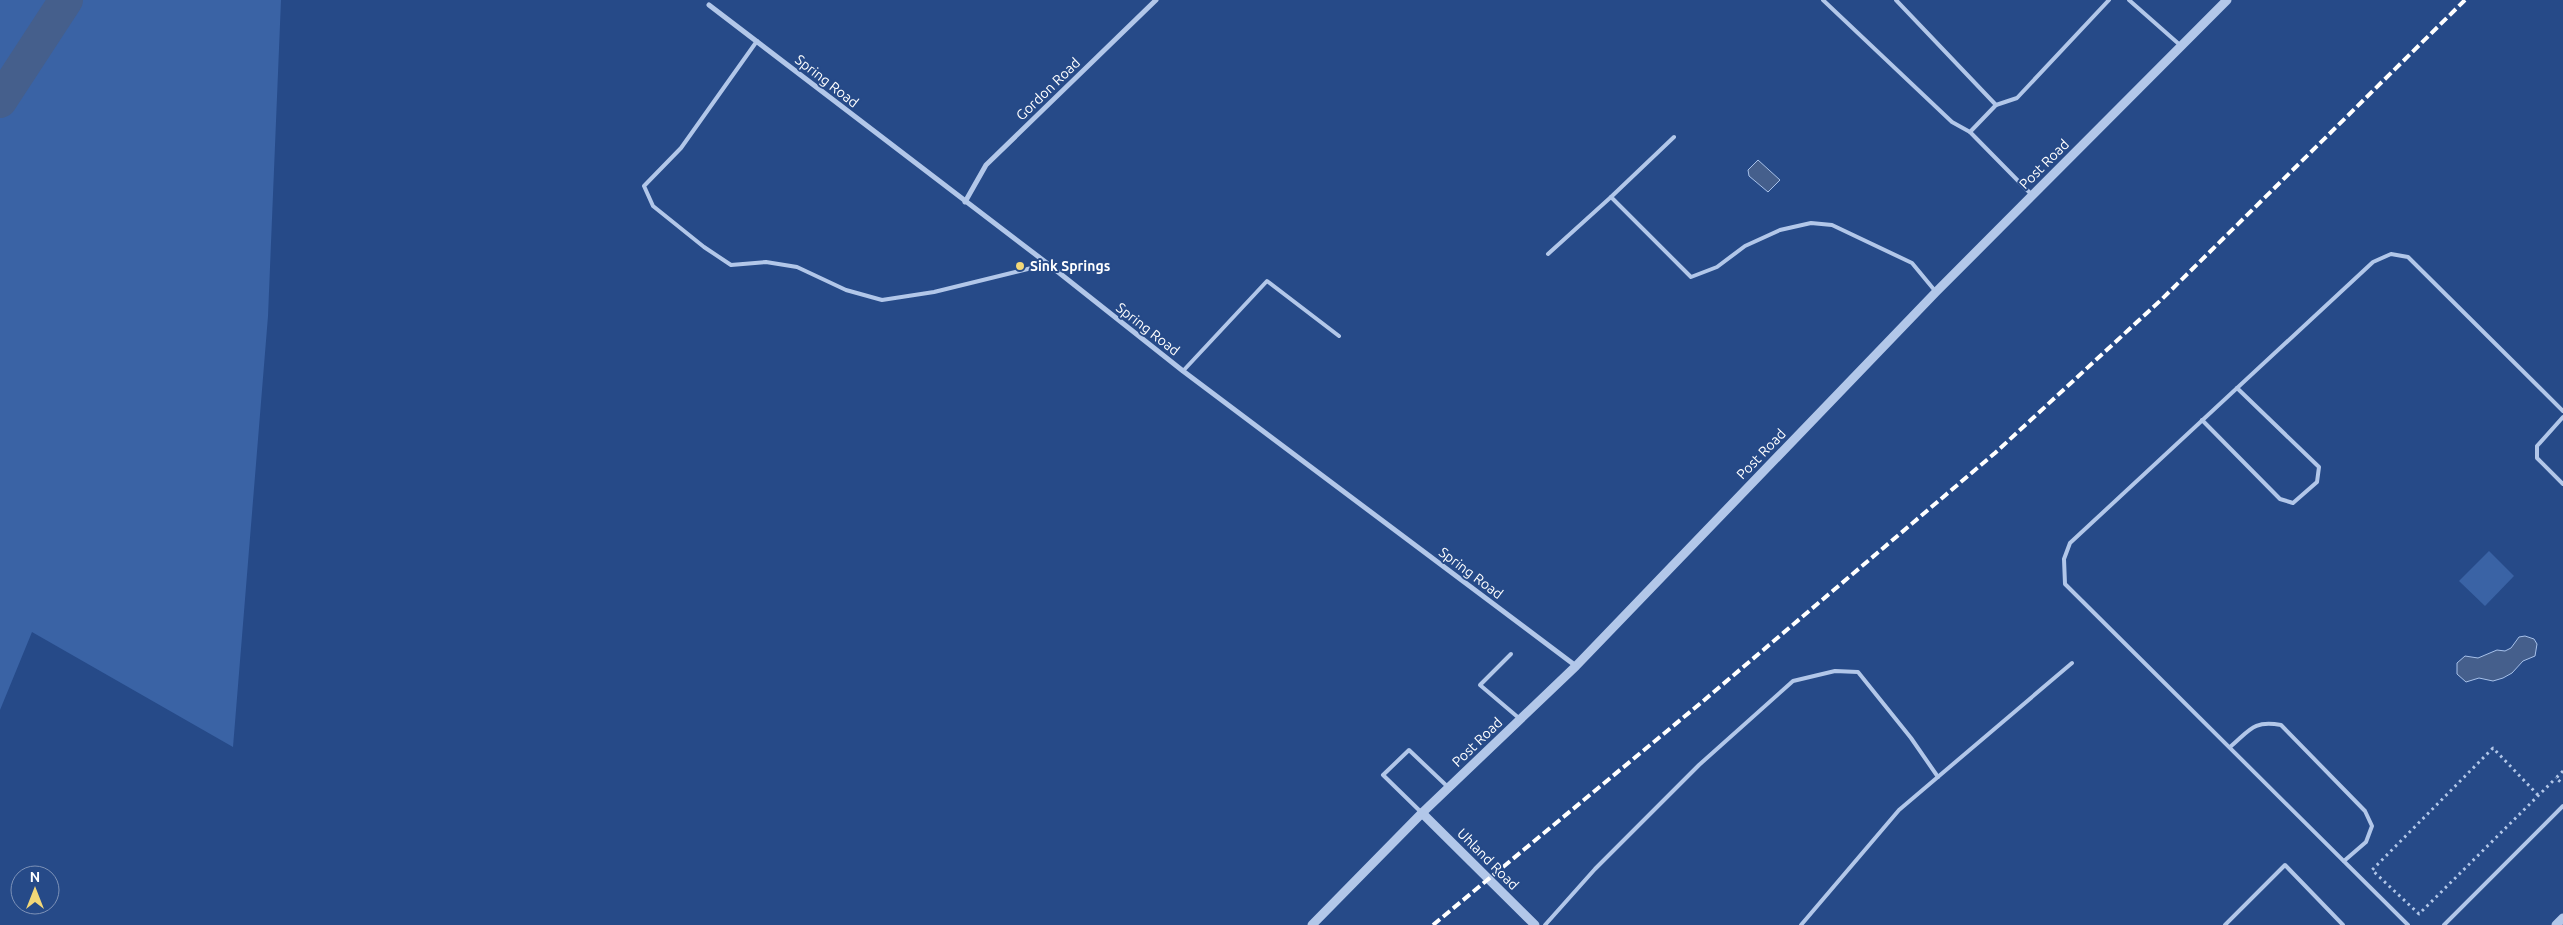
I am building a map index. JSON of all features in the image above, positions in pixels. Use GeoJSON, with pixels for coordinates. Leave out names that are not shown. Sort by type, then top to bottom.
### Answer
{"type":"FeatureCollection","features":[{"type":"Feature","properties":{"kind":"street","name":"Gordon Road"},"geometry":{"type":"LineString","coordinates":[[965,202],[986,165],[1156,0]]}},
{"type":"Feature","properties":{"kind":"street","name":"Post Road"},"geometry":{"type":"LineString","coordinates":[[1312,925],[1422,813],[1576,666],[1936,292],[2227,0]]}},
{"type":"Feature","properties":{"kind":"street","name":"Spring Road"},"geometry":{"type":"LineString","coordinates":[[709,5],[1048,264],[1183,371],[1576,666]]}},
{"type":"Feature","properties":{"kind":"street","name":"Uhland Road"},"geometry":{"type":"LineString","coordinates":[[1422,813],[1535,925]]}},
{"type":"Feature","properties":{"kind":"street"},"geometry":{"type":"LineString","coordinates":[[2556,925],[2563,918]]}},
{"type":"Feature","properties":{"kind":"lane"},"geometry":{"type":"LineString","coordinates":[[1823,0],[1952,122],[1970,132],[2032,195]]}},
{"type":"Feature","properties":{"kind":"lane"},"geometry":{"type":"LineString","coordinates":[[1896,0],[1996,105]]}},
{"type":"Feature","properties":{"kind":"lane"},"geometry":{"type":"LineString","coordinates":[[1970,132],[1996,105],[2017,98],[2109,0]]}},
{"type":"Feature","properties":{"kind":"lane"},"geometry":{"type":"LineString","coordinates":[[2129,0],[2182,46]]}},
{"type":"Feature","properties":{"kind":"lane"},"geometry":{"type":"LineString","coordinates":[[757,41],[681,148],[644,186],[653,206],[704,247],[731,265],[766,262],[797,267],[846,290],[882,300],[934,292],[1048,264]]}},
{"type":"Feature","properties":{"kind":"lane"},"geometry":{"type":"LineString","coordinates":[[1548,254],[1674,136]]}},
{"type":"Feature","properties":{"kind":"lane"},"geometry":{"type":"LineString","coordinates":[[1611,197],[1691,278],[1717,267],[1745,246],[1780,230],[1811,223],[1832,225],[1912,263],[1936,292]]}},
{"type":"Feature","properties":{"kind":"lane"},"geometry":{"type":"LineString","coordinates":[[2408,925],[2065,584],[2064,559],[2070,543],[2373,262],[2391,254],[2408,257],[2563,411]]}},
{"type":"Feature","properties":{"kind":"lane"},"geometry":{"type":"LineString","coordinates":[[1183,371],[1267,281],[1339,336]]}},
{"type":"Feature","properties":{"kind":"lane"},"geometry":{"type":"LineString","coordinates":[[2202,420],[2280,499],[2293,503],[2317,482],[2319,467],[2237,388]]}},
{"type":"Feature","properties":{"kind":"lane"},"geometry":{"type":"LineString","coordinates":[[2563,417],[2537,446],[2537,458],[2563,484]]}},
{"type":"Feature","properties":{"kind":"lane"},"geometry":{"type":"LineString","coordinates":[[1511,654],[1480,685],[1520,719]]}},
{"type":"Feature","properties":{"kind":"lane"},"geometry":{"type":"LineString","coordinates":[[1801,925],[1899,810],[2072,663]]}},
{"type":"Feature","properties":{"kind":"lane"},"geometry":{"type":"LineString","coordinates":[[1545,925],[1595,869],[1699,765],[1793,681],[1835,671],[1858,672],[1911,738],[1938,777]]}},
{"type":"Feature","properties":{"kind":"lane"},"geometry":{"type":"LineString","coordinates":[[2230,747],[2254,727],[2264,722],[2281,725],[2365,811],[2372,826],[2366,842],[2344,861]]}},
{"type":"Feature","properties":{"kind":"lane"},"geometry":{"type":"LineString","coordinates":[[1422,813],[1383,775],[1409,750],[1449,788]]}},
{"type":"Feature","properties":{"kind":"lane"},"geometry":{"type":"LineString","coordinates":[[2444,925],[2563,806]]}},
{"type":"Feature","properties":{"kind":"lane"},"geometry":{"type":"LineString","coordinates":[[2225,925],[2285,866],[2343,925]]}},
{"type":"Feature","properties":{"kind":"path"},"geometry":{"type":"LineString","coordinates":[[2538,795],[2493,748],[2372,870],[2419,914],[2556,778],[2563,770]]}},
{"type":"Feature","properties":{"kind":"path"},"geometry":{"type":"LineString","coordinates":[[2556,778],[2563,784]]}},
{"type":"Feature","properties":{"kind":"shaded area"},"geometry":{"type":"Polygon","coordinates":[[[0,0],[281,0],[268,316],[233,747],[32,632],[0,710],[0,0]]]}},
{"type":"Feature","properties":{"kind":"shaded area"},"geometry":{"type":"Polygon","coordinates":[[[1758,160],[1780,180],[1768,192],[1749,176],[1748,170],[1758,160]]]}},
{"type":"Feature","properties":{"kind":"shaded area"},"geometry":{"type":"Polygon","coordinates":[[[2489,551],[2514,576],[2485,606],[2459,581],[2489,551]]]}},
{"type":"Feature","properties":{"kind":"shaded area"},"geometry":{"type":"Polygon","coordinates":[[[2525,636],[2534,639],[2537,644],[2535,656],[2523,661],[2512,673],[2493,681],[2479,678],[2466,682],[2457,674],[2457,663],[2465,656],[2478,658],[2497,650],[2505,651],[2511,648],[2519,637],[2525,636]]]}},
{"type":"Feature","properties":{"kind":"waterway"},"geometry":{"type":"LineString","coordinates":[[0,101],[66,0]]}},
{"type":"Feature","properties":{"kind":"railway"},"geometry":{"type":"LineString","coordinates":[[1433,925],[1702,702],[1995,453],[2162,299],[2465,0]]}},
{"type":"Feature","properties":{"kind":"place","name":"Sink Springs"},"geometry":{"type":"Point","coordinates":[1020,266]}}]}
